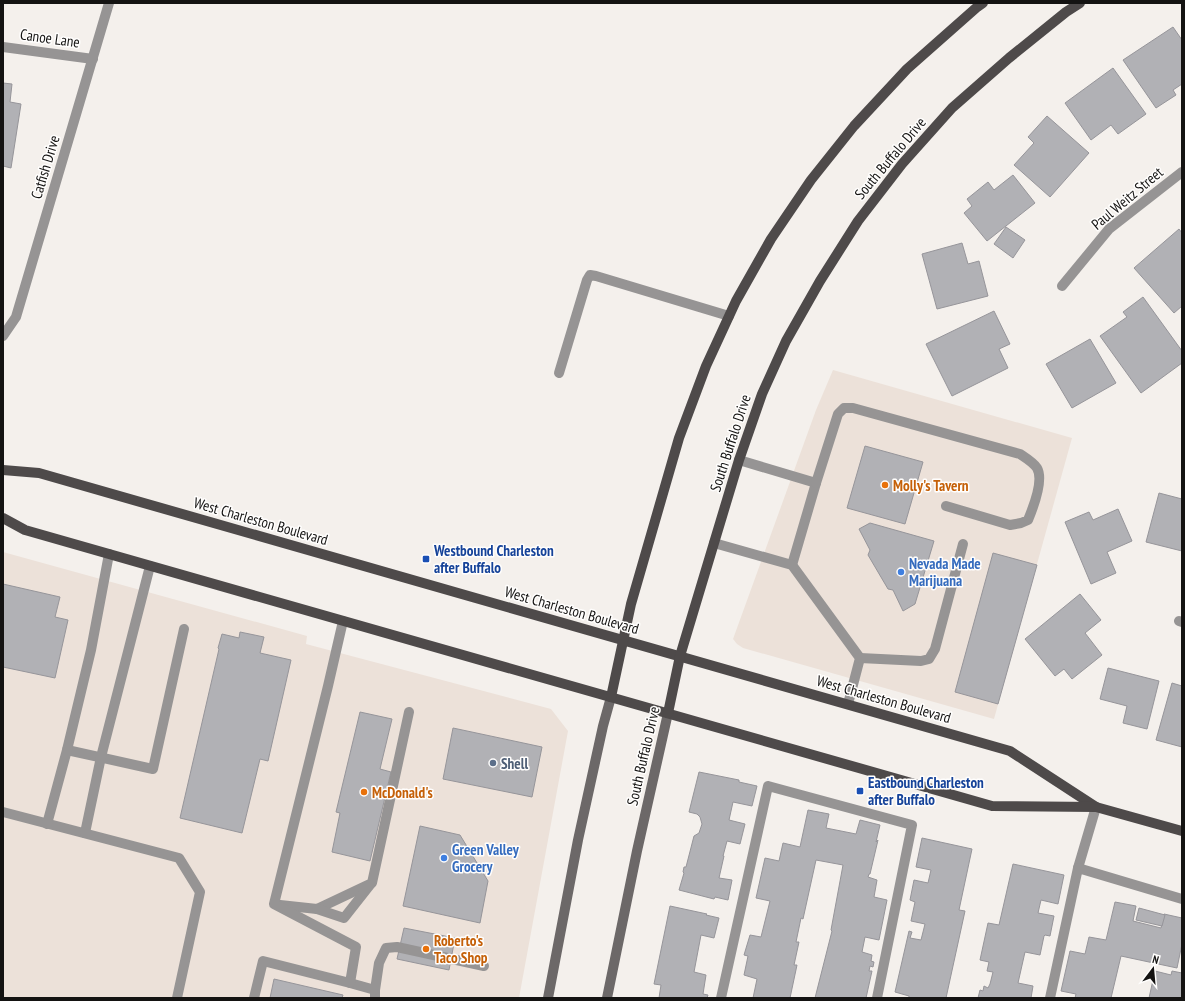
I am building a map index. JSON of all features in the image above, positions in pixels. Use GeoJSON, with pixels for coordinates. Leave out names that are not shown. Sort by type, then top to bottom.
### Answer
{"type":"FeatureCollection","features":[{"type":"Feature","properties":{"kind":"main road"},"geometry":{"type":"LineString","coordinates":[[548,998],[582,825],[631,604],[679,438],[706,366],[728,316],[771,238],[811,180],[854,126],[907,69],[983,3]]}},
{"type":"Feature","properties":{"kind":"main road","name":"South Buffalo Drive"},"geometry":{"type":"LineString","coordinates":[[607,998],[637,851],[680,656],[739,460],[762,394],[786,342],[820,281],[858,221],[902,164],[952,108],[1009,58],[1066,12],[1080,3]]}},
{"type":"Feature","properties":{"kind":"main road","name":"West Charleston Boulevard"},"geometry":{"type":"LineString","coordinates":[[3,470],[39,472],[1010,750],[1096,807]]}},
{"type":"Feature","properties":{"kind":"main road","name":"West Charleston Boulevard"},"geometry":{"type":"LineString","coordinates":[[3,518],[25,530],[992,806],[1096,807],[1182,831]]}},
{"type":"Feature","properties":{"kind":"street","name":"Catfish Drive"},"geometry":{"type":"LineString","coordinates":[[3,336],[16,317],[110,3]]}},
{"type":"Feature","properties":{"kind":"street","name":"Canoe Lane"},"geometry":{"type":"LineString","coordinates":[[3,47],[93,59]]}},
{"type":"Feature","properties":{"kind":"street","name":"Paul Weitz Street"},"geometry":{"type":"LineString","coordinates":[[1062,286],[1109,229],[1182,172]]}},
{"type":"Feature","properties":{"kind":"street"},"geometry":{"type":"LineString","coordinates":[[559,373],[587,280],[590,275],[728,316]]}},
{"type":"Feature","properties":{"kind":"street"},"geometry":{"type":"LineString","coordinates":[[792,565],[838,414],[844,408],[853,408],[1020,454],[1031,461],[1038,469],[1039,483],[1031,512],[1028,520],[1021,523],[1010,525],[946,506]]}},
{"type":"Feature","properties":{"kind":"street"},"geometry":{"type":"LineString","coordinates":[[739,460],[816,483]]}},
{"type":"Feature","properties":{"kind":"street"},"geometry":{"type":"LineString","coordinates":[[714,543],[792,565],[860,658]]}},
{"type":"Feature","properties":{"kind":"street"},"geometry":{"type":"LineString","coordinates":[[860,658],[921,661],[928,659],[934,649],[963,544]]}},
{"type":"Feature","properties":{"kind":"street"},"geometry":{"type":"LineString","coordinates":[[47,824],[67,750],[91,650],[109,554]]}},
{"type":"Feature","properties":{"kind":"street"},"geometry":{"type":"LineString","coordinates":[[85,833],[101,757],[150,566]]}},
{"type":"Feature","properties":{"kind":"street"},"geometry":{"type":"LineString","coordinates":[[274,904],[343,621]]}},
{"type":"Feature","properties":{"kind":"street"},"geometry":{"type":"LineString","coordinates":[[67,750],[153,769],[184,628]]}},
{"type":"Feature","properties":{"kind":"street"},"geometry":{"type":"LineString","coordinates":[[848,704],[860,658]]}},
{"type":"Feature","properties":{"kind":"street"},"geometry":{"type":"LineString","coordinates":[[274,904],[317,909],[344,918],[372,883],[409,712]]}},
{"type":"Feature","properties":{"kind":"street"},"geometry":{"type":"LineString","coordinates":[[721,998],[768,786],[912,825],[877,998]]}},
{"type":"Feature","properties":{"kind":"street"},"geometry":{"type":"LineString","coordinates":[[1050,998],[1078,868],[1096,807]]}},
{"type":"Feature","properties":{"kind":"street"},"geometry":{"type":"LineString","coordinates":[[3,812],[179,858],[200,892],[177,998]]}},
{"type":"Feature","properties":{"kind":"street"},"geometry":{"type":"LineString","coordinates":[[1078,868],[1182,899]]}},
{"type":"Feature","properties":{"kind":"street"},"geometry":{"type":"LineString","coordinates":[[317,909],[372,883]]}},
{"type":"Feature","properties":{"kind":"street"},"geometry":{"type":"LineString","coordinates":[[274,904],[356,947],[350,982]]}},
{"type":"Feature","properties":{"kind":"street"},"geometry":{"type":"LineString","coordinates":[[254,998],[263,961],[350,982],[375,994],[379,962],[386,948],[397,947],[484,966]]}},
{"type":"Feature","properties":{"kind":"shaded area"},"geometry":{"type":"Polygon","coordinates":[[[833,370],[1072,438],[994,719],[743,648],[733,639],[816,410],[833,370]]]}},
{"type":"Feature","properties":{"kind":"shaded area"},"geometry":{"type":"Polygon","coordinates":[[[3,552],[307,636],[306,644],[551,709],[568,731],[519,998],[3,998],[3,552]]]}},
{"type":"Feature","properties":{"kind":"building"},"geometry":{"type":"Polygon","coordinates":[[[1173,27],[1182,40],[1182,84],[1173,90],[1176,95],[1156,108],[1123,60],[1173,27]]]}},
{"type":"Feature","properties":{"kind":"building"},"geometry":{"type":"Polygon","coordinates":[[[1113,68],[1146,114],[1118,134],[1111,125],[1091,140],[1065,103],[1113,68]]]}},
{"type":"Feature","properties":{"kind":"building"},"geometry":{"type":"Polygon","coordinates":[[[3,83],[12,84],[10,102],[21,104],[11,168],[3,166],[3,83]]]}},
{"type":"Feature","properties":{"kind":"building"},"geometry":{"type":"Polygon","coordinates":[[[1047,116],[1089,153],[1050,197],[1014,165],[1034,143],[1028,137],[1047,116]]]}},
{"type":"Feature","properties":{"kind":"building"},"geometry":{"type":"Polygon","coordinates":[[[1013,175],[1035,203],[987,241],[964,213],[972,206],[967,199],[988,182],[994,190],[1013,175]]]}},
{"type":"Feature","properties":{"kind":"building"},"geometry":{"type":"Polygon","coordinates":[[[1006,227],[1025,240],[1013,258],[994,244],[1006,227]]]}},
{"type":"Feature","properties":{"kind":"building"},"geometry":{"type":"Polygon","coordinates":[[[1179,229],[1182,233],[1182,306],[1174,313],[1134,268],[1179,229]]]}},
{"type":"Feature","properties":{"kind":"building"},"geometry":{"type":"Polygon","coordinates":[[[962,243],[968,264],[979,261],[988,296],[937,309],[922,254],[962,243]]]}},
{"type":"Feature","properties":{"kind":"building"},"geometry":{"type":"Polygon","coordinates":[[[1143,297],[1182,351],[1182,363],[1141,393],[1100,336],[1127,317],[1123,312],[1143,297]]]}},
{"type":"Feature","properties":{"kind":"building"},"geometry":{"type":"Polygon","coordinates":[[[994,311],[1010,344],[999,349],[1008,368],[952,396],[926,344],[994,311]]]}},
{"type":"Feature","properties":{"kind":"building"},"geometry":{"type":"Polygon","coordinates":[[[1090,339],[1116,383],[1072,408],[1046,364],[1090,339]]]}},
{"type":"Feature","properties":{"kind":"building","name":"Molly's Tavern"},"geometry":{"type":"Polygon","coordinates":[[[865,446],[923,462],[905,524],[847,508],[865,446]]]}},
{"type":"Feature","properties":{"kind":"building"},"geometry":{"type":"Polygon","coordinates":[[[1159,493],[1182,499],[1182,551],[1146,542],[1159,493]]]}},
{"type":"Feature","properties":{"kind":"building"},"geometry":{"type":"Polygon","coordinates":[[[1118,509],[1132,541],[1107,552],[1116,573],[1091,584],[1065,522],[1089,512],[1093,520],[1118,509]]]}},
{"type":"Feature","properties":{"kind":"building","name":"Nevada Made Marijuana"},"geometry":{"type":"Polygon","coordinates":[[[870,523],[934,541],[915,604],[903,611],[893,590],[888,589],[868,555],[870,550],[859,529],[870,523]]]}},
{"type":"Feature","properties":{"kind":"building"},"geometry":{"type":"Polygon","coordinates":[[[993,553],[1037,565],[998,704],[955,692],[993,553]]]}},
{"type":"Feature","properties":{"kind":"building"},"geometry":{"type":"Polygon","coordinates":[[[3,584],[60,597],[55,617],[68,620],[55,678],[3,667],[3,584]]]}},
{"type":"Feature","properties":{"kind":"building"},"geometry":{"type":"Polygon","coordinates":[[[1080,594],[1101,620],[1085,633],[1102,655],[1072,679],[1064,669],[1055,676],[1025,639],[1080,594]]]}},
{"type":"Feature","properties":{"kind":"building"},"geometry":{"type":"Polygon","coordinates":[[[240,632],[264,637],[260,653],[291,660],[268,761],[260,759],[242,833],[180,818],[222,634],[239,638],[240,632]]]}},
{"type":"Feature","properties":{"kind":"building"},"geometry":{"type":"Polygon","coordinates":[[[1108,668],[1159,681],[1147,729],[1123,723],[1127,706],[1100,699],[1108,668]]]}},
{"type":"Feature","properties":{"kind":"building"},"geometry":{"type":"Polygon","coordinates":[[[1172,683],[1182,686],[1182,747],[1156,740],[1172,683]]]}},
{"type":"Feature","properties":{"kind":"building","name":"McDonald's"},"geometry":{"type":"Polygon","coordinates":[[[360,712],[392,719],[380,769],[391,772],[370,861],[332,852],[340,813],[336,812],[360,712]]]}},
{"type":"Feature","properties":{"kind":"building","name":"Shell"},"geometry":{"type":"Polygon","coordinates":[[[453,728],[542,747],[532,797],[443,779],[453,728]]]}},
{"type":"Feature","properties":{"kind":"building"},"geometry":{"type":"Polygon","coordinates":[[[699,772],[739,780],[739,782],[757,786],[752,806],[733,802],[729,820],[745,824],[740,844],[727,841],[723,856],[719,878],[732,880],[728,900],[715,897],[714,899],[679,890],[684,873],[684,867],[686,867],[694,836],[699,833],[702,824],[700,817],[697,814],[689,812],[699,772]]]}},
{"type":"Feature","properties":{"kind":"building"},"geometry":{"type":"Polygon","coordinates":[[[808,810],[829,814],[826,828],[856,834],[860,820],[880,825],[876,842],[878,840],[868,877],[877,880],[874,897],[887,900],[879,940],[865,937],[862,952],[872,955],[871,961],[874,962],[873,967],[870,966],[869,971],[872,971],[866,998],[815,998],[832,931],[843,865],[816,860],[803,919],[801,918],[796,942],[799,942],[794,965],[797,965],[790,998],[753,998],[757,979],[744,975],[748,956],[744,955],[750,935],[761,937],[770,901],[756,898],[765,858],[779,861],[783,843],[800,847],[808,810]]]}},
{"type":"Feature","properties":{"kind":"building","name":"Green Valley Grocery"},"geometry":{"type":"Polygon","coordinates":[[[420,826],[460,835],[488,881],[480,923],[403,906],[420,826]]]}},
{"type":"Feature","properties":{"kind":"building"},"geometry":{"type":"Polygon","coordinates":[[[922,838],[972,849],[959,910],[965,911],[946,998],[909,998],[909,996],[895,992],[909,931],[912,932],[910,938],[921,940],[925,924],[911,921],[915,902],[910,900],[914,880],[928,883],[931,870],[916,867],[922,838]]]}},
{"type":"Feature","properties":{"kind":"building"},"geometry":{"type":"Polygon","coordinates":[[[1013,864],[1064,875],[1058,904],[1041,900],[1038,913],[1054,916],[1050,936],[1044,936],[1040,955],[1025,952],[1018,983],[1033,986],[1031,998],[978,998],[980,990],[983,991],[984,986],[988,988],[993,972],[987,971],[989,962],[980,960],[988,923],[999,925],[1013,864]]]}},
{"type":"Feature","properties":{"kind":"building"},"geometry":{"type":"Polygon","coordinates":[[[1115,902],[1136,906],[1133,921],[1161,928],[1164,914],[1182,918],[1182,944],[1177,968],[1121,956],[1111,998],[1075,998],[1076,994],[1061,991],[1070,951],[1085,954],[1089,937],[1106,940],[1115,902]]]}},
{"type":"Feature","properties":{"kind":"building"},"geometry":{"type":"Polygon","coordinates":[[[670,906],[719,918],[714,938],[701,935],[694,972],[706,975],[703,994],[708,995],[707,998],[659,998],[661,985],[654,984],[670,906]]]}},
{"type":"Feature","properties":{"kind":"building"},"geometry":{"type":"Polygon","coordinates":[[[1139,908],[1165,915],[1162,926],[1136,920],[1139,908]]]}},
{"type":"Feature","properties":{"kind":"building","name":"Roberto's Taco Shop"},"geometry":{"type":"Polygon","coordinates":[[[404,928],[455,938],[449,970],[397,959],[404,928]]]}},
{"type":"Feature","properties":{"kind":"building"},"geometry":{"type":"Polygon","coordinates":[[[1155,971],[1171,975],[1172,971],[1182,973],[1182,998],[1149,998],[1155,971]]]}},
{"type":"Feature","properties":{"kind":"building"},"geometry":{"type":"Polygon","coordinates":[[[274,979],[343,995],[342,998],[270,998],[274,979]]]}},
{"type":"Feature","properties":{"kind":"place","name":"Molly's Tavern"},"geometry":{"type":"Point","coordinates":[885,485]}},
{"type":"Feature","properties":{"kind":"place","name":"Westbound Charleston after Buffalo"},"geometry":{"type":"Point","coordinates":[426,559]}},
{"type":"Feature","properties":{"kind":"place","name":"Nevada Made Marijuana"},"geometry":{"type":"Point","coordinates":[901,572]}},
{"type":"Feature","properties":{"kind":"place","name":"Shell"},"geometry":{"type":"Point","coordinates":[493,763]}},
{"type":"Feature","properties":{"kind":"place","name":"Eastbound Charleston after Buffalo"},"geometry":{"type":"Point","coordinates":[860,791]}},
{"type":"Feature","properties":{"kind":"place","name":"McDonald's"},"geometry":{"type":"Point","coordinates":[364,792]}},
{"type":"Feature","properties":{"kind":"place","name":"Green Valley Grocery"},"geometry":{"type":"Point","coordinates":[444,858]}},
{"type":"Feature","properties":{"kind":"place","name":"Roberto's Taco Shop"},"geometry":{"type":"Point","coordinates":[426,949]}}]}
